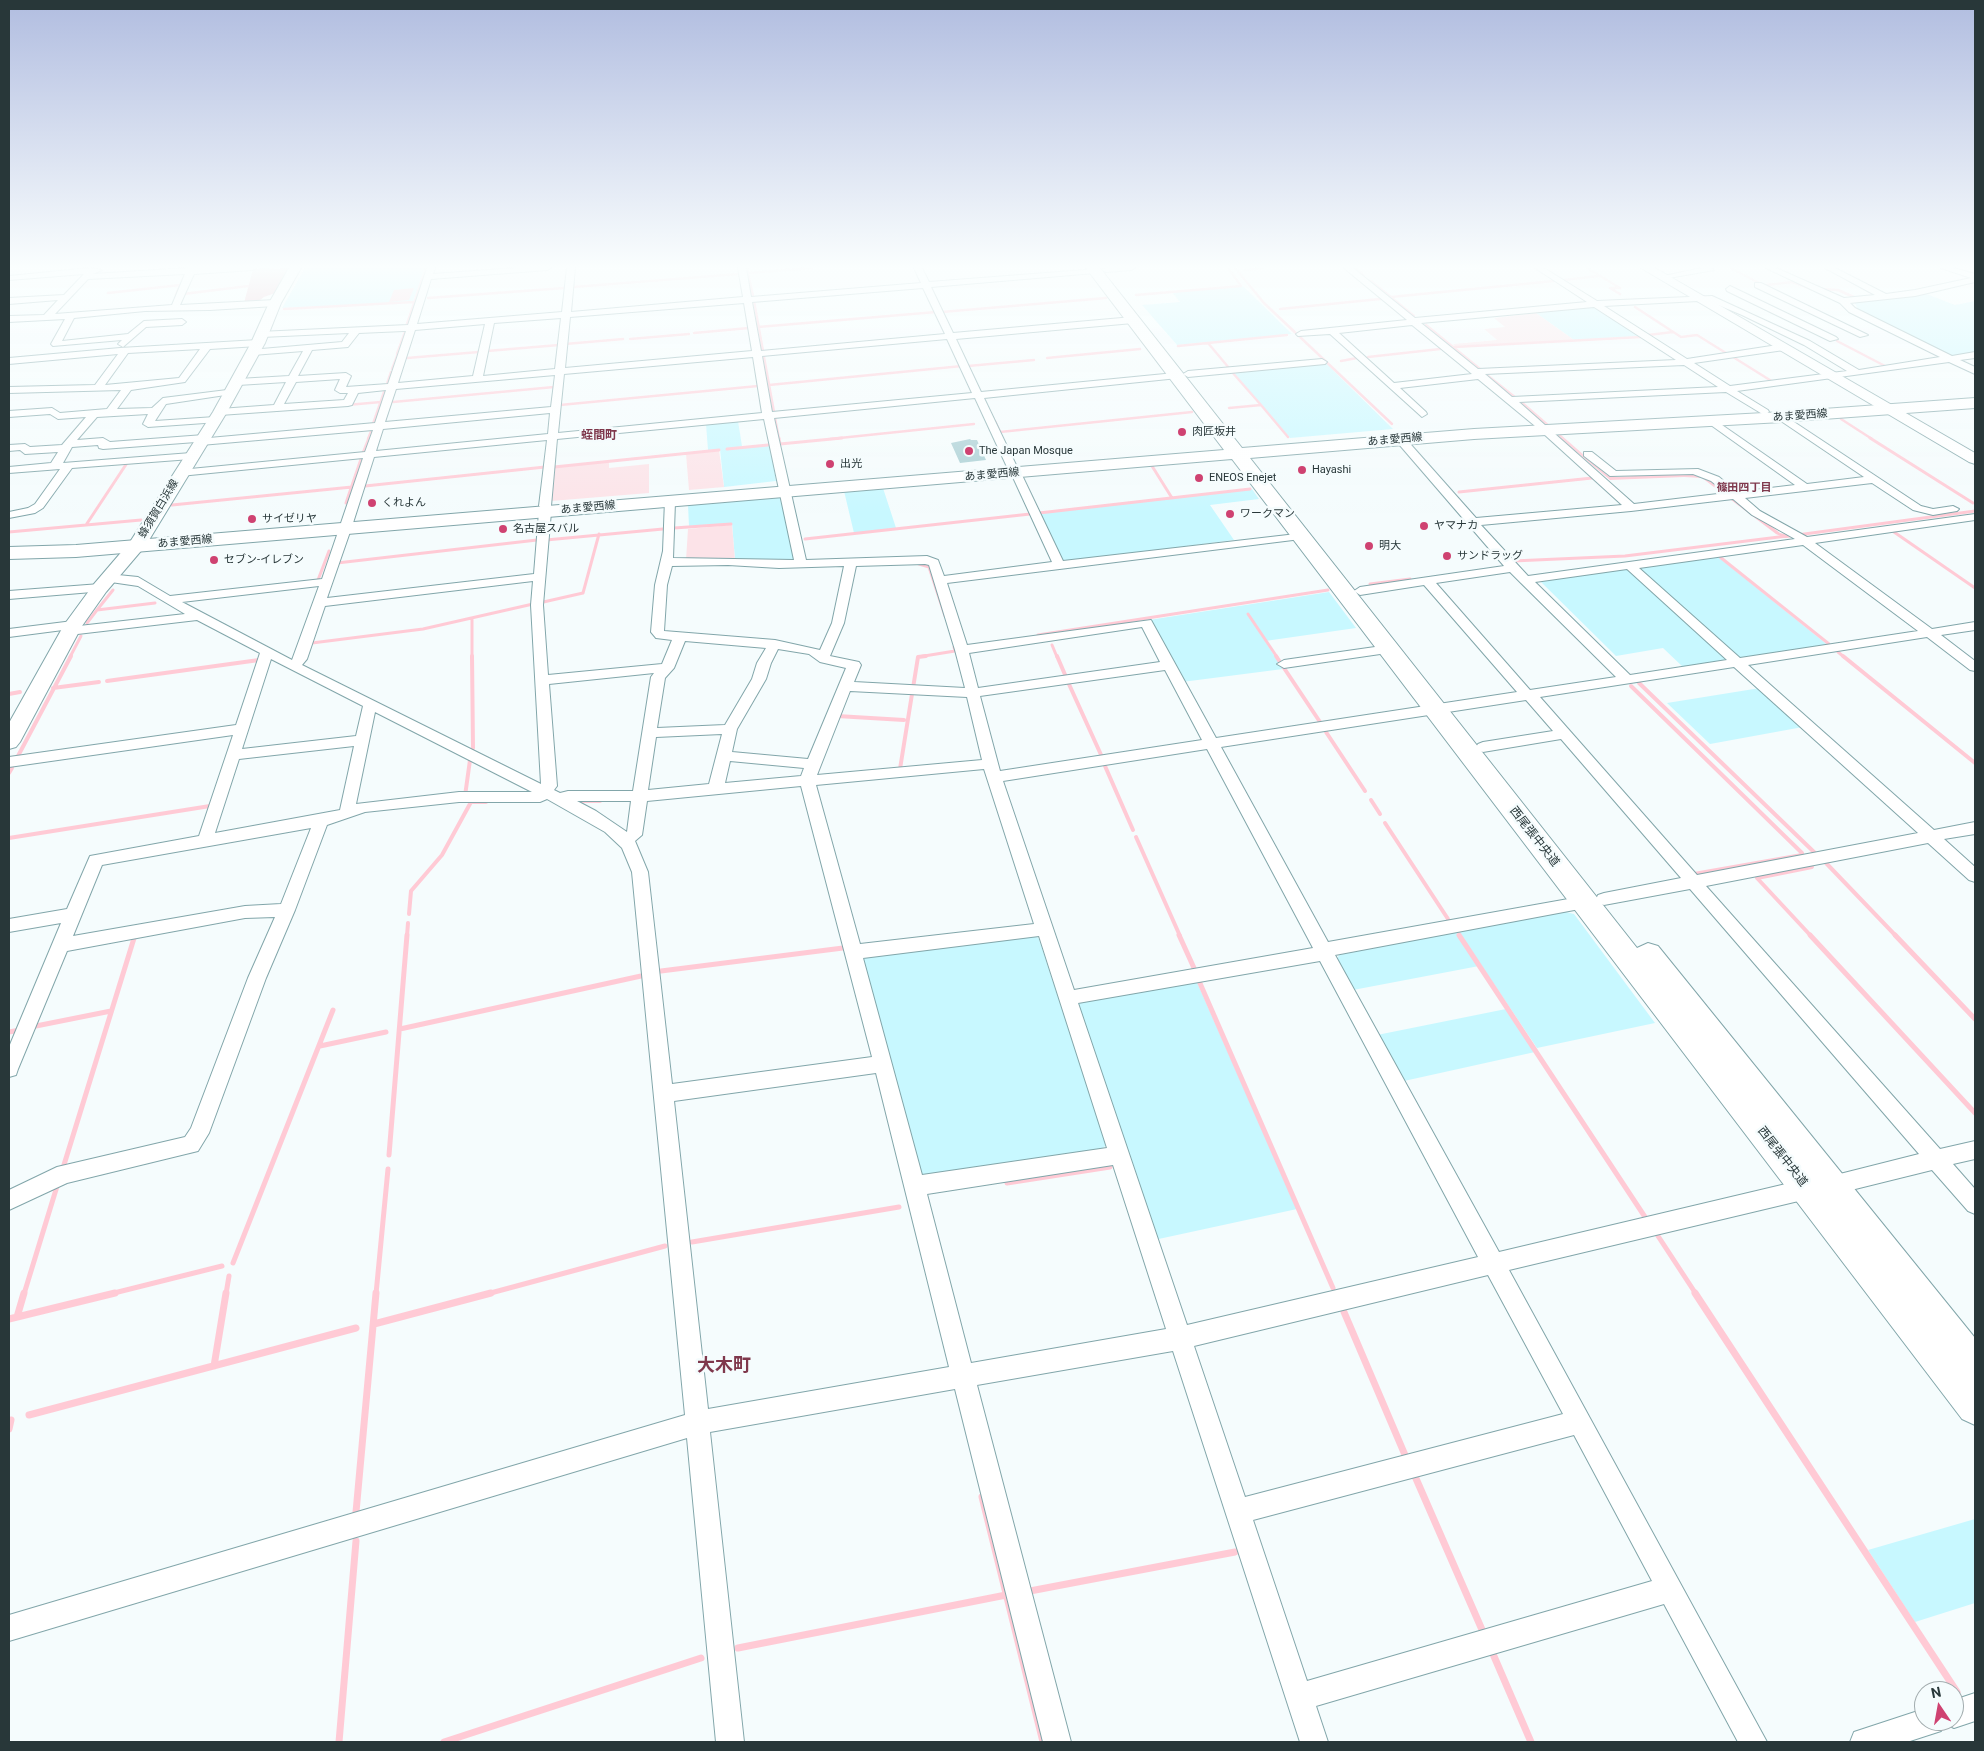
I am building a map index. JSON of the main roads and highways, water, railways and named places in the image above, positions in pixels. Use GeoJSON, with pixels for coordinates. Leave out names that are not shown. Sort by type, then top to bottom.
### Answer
{"type":"FeatureCollection","features":[{"type":"Feature","properties":{"kind":"main road","name":"蜂須賀白浜線"},"geometry":{"type":"LineString","coordinates":[[9,742],[71,628],[104,583],[139,542],[235,386],[254,350]]}},
{"type":"Feature","properties":{"kind":"main road","name":"西尾張中央道"},"geometry":{"type":"LineString","coordinates":[[1159,350],[1181,375]]}},
{"type":"Feature","properties":{"kind":"main road","name":"西尾張中央道"},"geometry":{"type":"LineString","coordinates":[[1161,350],[1242,451],[1360,591],[1443,708],[1819,1187],[1975,1406]]}},
{"type":"Feature","properties":{"kind":"main road"},"geometry":{"type":"LineString","coordinates":[[1789,350],[1975,459]]}},
{"type":"Feature","properties":{"kind":"main road","name":"あま愛西線"},"geometry":{"type":"LineString","coordinates":[[1242,451],[1550,427],[1782,417],[1975,397]]}},
{"type":"Feature","properties":{"kind":"main road","name":"あま愛西線"},"geometry":{"type":"LineString","coordinates":[[9,553],[1550,427],[1764,412],[1975,403]]}},
{"type":"Feature","properties":{"kind":"main road","name":"西尾張中央道"},"geometry":{"type":"LineString","coordinates":[[1242,451],[1301,534],[1389,649],[1443,708],[1483,747],[1594,900]]}},
{"type":"Feature","properties":{"kind":"main road","name":"あま愛西線"},"geometry":{"type":"LineString","coordinates":[[545,509],[670,502],[785,489]]}},
{"type":"Feature","properties":{"kind":"main road","name":"あま愛西線"},"geometry":{"type":"LineString","coordinates":[[9,546],[139,542]]}},
{"type":"Feature","properties":{"kind":"main road","name":"西尾張中央道"},"geometry":{"type":"LineString","coordinates":[[1819,1187],[1975,1367]]}},
{"type":"Feature","properties":{"kind":"waterway"},"geometry":{"type":"LineString","coordinates":[[397,354],[399,350]]}},
{"type":"Feature","properties":{"kind":"waterway"},"geometry":{"type":"LineString","coordinates":[[487,351],[502,350]]}},
{"type":"Feature","properties":{"kind":"waterway"},"geometry":{"type":"LineString","coordinates":[[1047,358],[1133,350]]}},
{"type":"Feature","properties":{"kind":"waterway"},"geometry":{"type":"LineString","coordinates":[[1214,350],[1229,368]]}},
{"type":"Feature","properties":{"kind":"waterway"},"geometry":{"type":"LineString","coordinates":[[1313,350],[1392,424]]}},
{"type":"Feature","properties":{"kind":"waterway"},"geometry":{"type":"LineString","coordinates":[[1368,357],[1434,350]]}},
{"type":"Feature","properties":{"kind":"waterway"},"geometry":{"type":"LineString","coordinates":[[1456,350],[1480,369]]}},
{"type":"Feature","properties":{"kind":"waterway"},"geometry":{"type":"LineString","coordinates":[[1721,350],[1726,353]]}},
{"type":"Feature","properties":{"kind":"waterway"},"geometry":{"type":"LineString","coordinates":[[1854,350],[1887,367]]}},
{"type":"Feature","properties":{"kind":"waterway"},"geometry":{"type":"LineString","coordinates":[[407,358],[479,352]]}},
{"type":"Feature","properties":{"kind":"waterway"},"geometry":{"type":"LineString","coordinates":[[392,369],[397,356]]}},
{"type":"Feature","properties":{"kind":"waterway"},"geometry":{"type":"LineString","coordinates":[[764,357],[769,385]]}},
{"type":"Feature","properties":{"kind":"waterway"},"geometry":{"type":"LineString","coordinates":[[1733,357],[1773,382]]}},
{"type":"Feature","properties":{"kind":"waterway"},"geometry":{"type":"LineString","coordinates":[[1341,361],[1357,358]]}},
{"type":"Feature","properties":{"kind":"waterway"},"geometry":{"type":"LineString","coordinates":[[968,366],[1034,360]]}},
{"type":"Feature","properties":{"kind":"waterway"},"geometry":{"type":"LineString","coordinates":[[769,385],[962,366]]}},
{"type":"Feature","properties":{"kind":"waterway"},"geometry":{"type":"LineString","coordinates":[[386,387],[391,372]]}},
{"type":"Feature","properties":{"kind":"waterway"},"geometry":{"type":"LineString","coordinates":[[1232,372],[1261,405]]}},
{"type":"Feature","properties":{"kind":"waterway"},"geometry":{"type":"LineString","coordinates":[[1487,375],[1516,398]]}},
{"type":"Feature","properties":{"kind":"waterway"},"geometry":{"type":"LineString","coordinates":[[769,385],[774,412]]}},
{"type":"Feature","properties":{"kind":"waterway"},"geometry":{"type":"LineString","coordinates":[[560,400],[560,405],[758,386]]}},
{"type":"Feature","properties":{"kind":"waterway"},"geometry":{"type":"LineString","coordinates":[[393,402],[554,387]]}},
{"type":"Feature","properties":{"kind":"waterway"},"geometry":{"type":"LineString","coordinates":[[381,402],[385,389]]}},
{"type":"Feature","properties":{"kind":"waterway"},"geometry":{"type":"LineString","coordinates":[[347,405],[381,402]]}},
{"type":"Feature","properties":{"kind":"waterway"},"geometry":{"type":"LineString","coordinates":[[373,424],[381,402]]}},
{"type":"Feature","properties":{"kind":"waterway"},"geometry":{"type":"LineString","coordinates":[[1229,408],[1261,405]]}},
{"type":"Feature","properties":{"kind":"waterway"},"geometry":{"type":"LineString","coordinates":[[1261,405],[1288,437]]}},
{"type":"Feature","properties":{"kind":"waterway"},"geometry":{"type":"LineString","coordinates":[[995,421],[1000,432],[1192,412]]}},
{"type":"Feature","properties":{"kind":"waterway"},"geometry":{"type":"LineString","coordinates":[[775,418],[779,439]]}},
{"type":"Feature","properties":{"kind":"waterway"},"geometry":{"type":"LineString","coordinates":[[1841,419],[1872,439]]}},
{"type":"Feature","properties":{"kind":"waterway"},"geometry":{"type":"LineString","coordinates":[[830,439],[974,424]]}},
{"type":"Feature","properties":{"kind":"waterway"},"geometry":{"type":"LineString","coordinates":[[368,439],[372,429]]}},
{"type":"Feature","properties":{"kind":"waterway"},"geometry":{"type":"LineString","coordinates":[[363,453],[369,438]]}},
{"type":"Feature","properties":{"kind":"waterway"},"geometry":{"type":"LineString","coordinates":[[779,438],[780,444],[842,438]]}},
{"type":"Feature","properties":{"kind":"waterway"},"geometry":{"type":"LineString","coordinates":[[1870,438],[1973,503]]}},
{"type":"Feature","properties":{"kind":"waterway"},"geometry":{"type":"LineString","coordinates":[[727,449],[768,445]]}},
{"type":"Feature","properties":{"kind":"waterway"},"geometry":{"type":"LineString","coordinates":[[554,467],[719,450]]}},
{"type":"Feature","properties":{"kind":"waterway"},"geometry":{"type":"LineString","coordinates":[[351,487],[361,459]]}},
{"type":"Feature","properties":{"kind":"waterway"},"geometry":{"type":"LineString","coordinates":[[86,525],[127,463]]}},
{"type":"Feature","properties":{"kind":"waterway"},"geometry":{"type":"LineString","coordinates":[[1152,466],[1172,498]]}},
{"type":"Feature","properties":{"kind":"waterway"},"geometry":{"type":"LineString","coordinates":[[365,486],[545,467]]}},
{"type":"Feature","properties":{"kind":"waterway"},"geometry":{"type":"LineString","coordinates":[[1459,492],[1592,478]]}},
{"type":"Feature","properties":{"kind":"waterway"},"geometry":{"type":"LineString","coordinates":[[172,505],[351,487]]}},
{"type":"Feature","properties":{"kind":"waterway"},"geometry":{"type":"LineString","coordinates":[[346,503],[351,487]]}},
{"type":"Feature","properties":{"kind":"waterway"},"geometry":{"type":"LineString","coordinates":[[1172,498],[1250,489]]}},
{"type":"Feature","properties":{"kind":"waterway"},"geometry":{"type":"LineString","coordinates":[[1039,513],[1172,498]]}},
{"type":"Feature","properties":{"kind":"waterway"},"geometry":{"type":"LineString","coordinates":[[1797,535],[1975,511]]}},
{"type":"Feature","properties":{"kind":"waterway"},"geometry":{"type":"LineString","coordinates":[[805,539],[1030,514]]}},
{"type":"Feature","properties":{"kind":"waterway"},"geometry":{"type":"LineString","coordinates":[[86,525],[141,520]]}},
{"type":"Feature","properties":{"kind":"waterway"},"geometry":{"type":"LineString","coordinates":[[674,528],[731,524]]}},
{"type":"Feature","properties":{"kind":"waterway"},"geometry":{"type":"LineString","coordinates":[[9,532],[86,525]]}},
{"type":"Feature","properties":{"kind":"waterway"},"geometry":{"type":"LineString","coordinates":[[599,535],[663,529]]}},
{"type":"Feature","properties":{"kind":"waterway"},"geometry":{"type":"LineString","coordinates":[[1894,532],[1975,588]]}},
{"type":"Feature","properties":{"kind":"waterway"},"geometry":{"type":"LineString","coordinates":[[539,603],[583,593],[599,535]]}},
{"type":"Feature","properties":{"kind":"waterway"},"geometry":{"type":"LineString","coordinates":[[546,540],[599,535]]}},
{"type":"Feature","properties":{"kind":"waterway"},"geometry":{"type":"LineString","coordinates":[[1509,557],[1513,561],[1625,556],[1787,536]]}},
{"type":"Feature","properties":{"kind":"waterway"},"geometry":{"type":"LineString","coordinates":[[337,563],[537,540]]}},
{"type":"Feature","properties":{"kind":"waterway"},"geometry":{"type":"LineString","coordinates":[[318,580],[329,551]]}},
{"type":"Feature","properties":{"kind":"waterway"},"geometry":{"type":"LineString","coordinates":[[1720,557],[1829,644]]}},
{"type":"Feature","properties":{"kind":"waterway"},"geometry":{"type":"LineString","coordinates":[[919,564],[929,567],[945,616]]}},
{"type":"Feature","properties":{"kind":"waterway"},"geometry":{"type":"LineString","coordinates":[[1370,584],[1410,579]]}},
{"type":"Feature","properties":{"kind":"waterway"},"geometry":{"type":"LineString","coordinates":[[97,610],[113,590]]}},
{"type":"Feature","properties":{"kind":"waterway"},"geometry":{"type":"LineString","coordinates":[[1038,635],[1328,590]]}},
{"type":"Feature","properties":{"kind":"waterway"},"geometry":{"type":"LineString","coordinates":[[97,610],[155,603]]}},
{"type":"Feature","properties":{"kind":"waterway"},"geometry":{"type":"LineString","coordinates":[[312,643],[423,629],[533,604]]}},
{"type":"Feature","properties":{"kind":"waterway"},"geometry":{"type":"LineString","coordinates":[[87,623],[97,610]]}},
{"type":"Feature","properties":{"kind":"waterway"},"geometry":{"type":"LineString","coordinates":[[1248,614],[1277,657]]}},
{"type":"Feature","properties":{"kind":"waterway"},"geometry":{"type":"LineString","coordinates":[[472,618],[472,656]]}},
{"type":"Feature","properties":{"kind":"waterway"},"geometry":{"type":"LineString","coordinates":[[70,657],[81,636]]}},
{"type":"Feature","properties":{"kind":"waterway"},"geometry":{"type":"LineString","coordinates":[[1052,645],[1057,657]]}},
{"type":"Feature","properties":{"kind":"waterway"},"geometry":{"type":"LineString","coordinates":[[918,657],[955,651],[954,647]]}},
{"type":"Feature","properties":{"kind":"waterway"},"geometry":{"type":"LineString","coordinates":[[1838,652],[1844,657]]}},
{"type":"Feature","properties":{"kind":"waterway"},"geometry":{"type":"LineString","coordinates":[[54,688],[71,656]]}},
{"type":"Feature","properties":{"kind":"waterway"},"geometry":{"type":"LineString","coordinates":[[472,656],[473,748]]}},
{"type":"Feature","properties":{"kind":"waterway"},"geometry":{"type":"LineString","coordinates":[[918,657],[926,656]]}},
{"type":"Feature","properties":{"kind":"waterway"},"geometry":{"type":"LineString","coordinates":[[1057,656],[1066,677]]}},
{"type":"Feature","properties":{"kind":"waterway"},"geometry":{"type":"LineString","coordinates":[[1276,656],[1320,722]]}},
{"type":"Feature","properties":{"kind":"waterway"},"geometry":{"type":"LineString","coordinates":[[1843,656],[1975,763]]}},
{"type":"Feature","properties":{"kind":"waterway"},"geometry":{"type":"LineString","coordinates":[[913,688],[918,657]]}},
{"type":"Feature","properties":{"kind":"waterway"},"geometry":{"type":"LineString","coordinates":[[107,681],[259,660]]}},
{"type":"Feature","properties":{"kind":"waterway"},"geometry":{"type":"LineString","coordinates":[[54,688],[99,682]]}},
{"type":"Feature","properties":{"kind":"waterway"},"geometry":{"type":"LineString","coordinates":[[1068,682],[1102,757]]}},
{"type":"Feature","properties":{"kind":"waterway"},"geometry":{"type":"LineString","coordinates":[[1639,683],[1815,853]]}},
{"type":"Feature","properties":{"kind":"waterway"},"geometry":{"type":"LineString","coordinates":[[1631,686],[1802,853],[1802,855],[1694,874]]}},
{"type":"Feature","properties":{"kind":"waterway"},"geometry":{"type":"LineString","coordinates":[[18,756],[54,688]]}},
{"type":"Feature","properties":{"kind":"waterway"},"geometry":{"type":"LineString","coordinates":[[9,694],[20,692]]}},
{"type":"Feature","properties":{"kind":"waterway"},"geometry":{"type":"LineString","coordinates":[[900,769],[912,694]]}},
{"type":"Feature","properties":{"kind":"waterway"},"geometry":{"type":"LineString","coordinates":[[837,716],[904,720]]}},
{"type":"Feature","properties":{"kind":"waterway"},"geometry":{"type":"LineString","coordinates":[[1326,732],[1365,791]]}},
{"type":"Feature","properties":{"kind":"waterway"},"geometry":{"type":"LineString","coordinates":[[465,796],[470,760]]}},
{"type":"Feature","properties":{"kind":"waterway"},"geometry":{"type":"LineString","coordinates":[[1105,766],[1133,830]]}},
{"type":"Feature","properties":{"kind":"waterway"},"geometry":{"type":"LineString","coordinates":[[9,773],[12,768]]}},
{"type":"Feature","properties":{"kind":"waterway"},"geometry":{"type":"LineString","coordinates":[[1371,800],[1380,814]]}},
{"type":"Feature","properties":{"kind":"waterway"},"geometry":{"type":"LineString","coordinates":[[581,801],[600,801]]}},
{"type":"Feature","properties":{"kind":"waterway"},"geometry":{"type":"LineString","coordinates":[[409,914],[411,891],[442,855],[471,802],[486,802]]}},
{"type":"Feature","properties":{"kind":"waterway"},"geometry":{"type":"LineString","coordinates":[[9,838],[210,806]]}},
{"type":"Feature","properties":{"kind":"waterway"},"geometry":{"type":"LineString","coordinates":[[1385,823],[1448,919]]}},
{"type":"Feature","properties":{"kind":"waterway"},"geometry":{"type":"LineString","coordinates":[[1136,837],[1180,936]]}},
{"type":"Feature","properties":{"kind":"waterway"},"geometry":{"type":"LineString","coordinates":[[1826,863],[1896,936]]}},
{"type":"Feature","properties":{"kind":"waterway"},"geometry":{"type":"LineString","coordinates":[[1811,936],[1757,878],[1812,867]]}},
{"type":"Feature","properties":{"kind":"waterway"},"geometry":{"type":"LineString","coordinates":[[407,936],[408,923]]}},
{"type":"Feature","properties":{"kind":"waterway"},"geometry":{"type":"LineString","coordinates":[[63,1168],[135,935]]}},
{"type":"Feature","properties":{"kind":"waterway"},"geometry":{"type":"LineString","coordinates":[[389,1155],[407,935]]}},
{"type":"Feature","properties":{"kind":"waterway"},"geometry":{"type":"LineString","coordinates":[[1179,935],[1194,968]]}},
{"type":"Feature","properties":{"kind":"waterway"},"geometry":{"type":"LineString","coordinates":[[1459,935],[1645,1217]]}},
{"type":"Feature","properties":{"kind":"waterway"},"geometry":{"type":"LineString","coordinates":[[1810,935],[1975,1113]]}},
{"type":"Feature","properties":{"kind":"waterway"},"geometry":{"type":"LineString","coordinates":[[1895,935],[1975,1019]]}},
{"type":"Feature","properties":{"kind":"waterway"},"geometry":{"type":"LineString","coordinates":[[661,971],[843,948]]}},
{"type":"Feature","properties":{"kind":"waterway"},"geometry":{"type":"LineString","coordinates":[[400,1029],[641,976]]}},
{"type":"Feature","properties":{"kind":"waterway"},"geometry":{"type":"LineString","coordinates":[[1199,981],[1333,1288]]}},
{"type":"Feature","properties":{"kind":"waterway"},"geometry":{"type":"LineString","coordinates":[[233,1263],[333,1010]]}},
{"type":"Feature","properties":{"kind":"waterway"},"geometry":{"type":"LineString","coordinates":[[31,1027],[111,1011]]}},
{"type":"Feature","properties":{"kind":"waterway"},"geometry":{"type":"LineString","coordinates":[[9,1032],[20,1030]]}},
{"type":"Feature","properties":{"kind":"waterway"},"geometry":{"type":"LineString","coordinates":[[320,1046],[386,1032]]}},
{"type":"Feature","properties":{"kind":"waterway"},"geometry":{"type":"LineString","coordinates":[[1007,1183],[1110,1167]]}},
{"type":"Feature","properties":{"kind":"waterway"},"geometry":{"type":"LineString","coordinates":[[376,1294],[388,1169]]}},
{"type":"Feature","properties":{"kind":"waterway"},"geometry":{"type":"LineString","coordinates":[[24,1294],[58,1183]]}},
{"type":"Feature","properties":{"kind":"waterway"},"geometry":{"type":"LineString","coordinates":[[692,1242],[899,1207]]}},
{"type":"Feature","properties":{"kind":"waterway"},"geometry":{"type":"LineString","coordinates":[[1658,1236],[1696,1294]]}},
{"type":"Feature","properties":{"kind":"waterway"},"geometry":{"type":"LineString","coordinates":[[487,1294],[665,1246]]}},
{"type":"Feature","properties":{"kind":"waterway"},"geometry":{"type":"LineString","coordinates":[[110,1294],[222,1266]]}},
{"type":"Feature","properties":{"kind":"waterway"},"geometry":{"type":"LineString","coordinates":[[226,1294],[229,1276]]}},
{"type":"Feature","properties":{"kind":"waterway"},"geometry":{"type":"LineString","coordinates":[[17,1317],[24,1293]]}},
{"type":"Feature","properties":{"kind":"waterway"},"geometry":{"type":"LineString","coordinates":[[9,1319],[115,1293]]}},
{"type":"Feature","properties":{"kind":"waterway"},"geometry":{"type":"LineString","coordinates":[[214,1366],[226,1293]]}},
{"type":"Feature","properties":{"kind":"waterway"},"geometry":{"type":"LineString","coordinates":[[356,1512],[376,1293]]}},
{"type":"Feature","properties":{"kind":"waterway"},"geometry":{"type":"LineString","coordinates":[[374,1324],[491,1293]]}},
{"type":"Feature","properties":{"kind":"waterway"},"geometry":{"type":"LineString","coordinates":[[1695,1293],[1950,1681]]}},
{"type":"Feature","properties":{"kind":"waterway"},"geometry":{"type":"LineString","coordinates":[[1344,1312],[1405,1455]]}},
{"type":"Feature","properties":{"kind":"waterway"},"geometry":{"type":"LineString","coordinates":[[214,1366],[356,1328]]}},
{"type":"Feature","properties":{"kind":"waterway"},"geometry":{"type":"LineString","coordinates":[[29,1415],[214,1366]]}},
{"type":"Feature","properties":{"kind":"waterway"},"geometry":{"type":"LineString","coordinates":[[9,1429],[11,1420]]}},
{"type":"Feature","properties":{"kind":"waterway"},"geometry":{"type":"LineString","coordinates":[[1414,1474],[1483,1632]]}},
{"type":"Feature","properties":{"kind":"waterway"},"geometry":{"type":"LineString","coordinates":[[982,1497],[1043,1742]]}},
{"type":"Feature","properties":{"kind":"waterway"},"geometry":{"type":"LineString","coordinates":[[339,1742],[356,1541]]}},
{"type":"Feature","properties":{"kind":"waterway"},"geometry":{"type":"LineString","coordinates":[[1030,1591],[1235,1552]]}},
{"type":"Feature","properties":{"kind":"waterway"},"geometry":{"type":"LineString","coordinates":[[738,1648],[1006,1595]]}},
{"type":"Feature","properties":{"kind":"waterway"},"geometry":{"type":"LineString","coordinates":[[1493,1654],[1531,1742]]}},
{"type":"Feature","properties":{"kind":"waterway"},"geometry":{"type":"LineString","coordinates":[[444,1742],[701,1658]]}},
{"type":"Feature","properties":{"kind":"place","name":"肉匠坂井"},"geometry":{"type":"Point","coordinates":[1182,432]}},
{"type":"Feature","properties":{"kind":"place","name":"The Japan Mosque"},"geometry":{"type":"Point","coordinates":[969,451]}},
{"type":"Feature","properties":{"kind":"place","name":"出光"},"geometry":{"type":"Point","coordinates":[830,464]}},
{"type":"Feature","properties":{"kind":"place","name":"Hayashi"},"geometry":{"type":"Point","coordinates":[1302,470]}},
{"type":"Feature","properties":{"kind":"place","name":"ENEOS Enejet"},"geometry":{"type":"Point","coordinates":[1199,478]}},
{"type":"Feature","properties":{"kind":"place","name":"くれよん"},"geometry":{"type":"Point","coordinates":[372,503]}},
{"type":"Feature","properties":{"kind":"place","name":"ワークマン"},"geometry":{"type":"Point","coordinates":[1230,514]}},
{"type":"Feature","properties":{"kind":"place","name":"サイゼリヤ"},"geometry":{"type":"Point","coordinates":[252,519]}},
{"type":"Feature","properties":{"kind":"place","name":"ヤマナカ"},"geometry":{"type":"Point","coordinates":[1424,526]}},
{"type":"Feature","properties":{"kind":"place","name":"名古屋スバル"},"geometry":{"type":"Point","coordinates":[503,529]}},
{"type":"Feature","properties":{"kind":"place","name":"明大"},"geometry":{"type":"Point","coordinates":[1369,546]}},
{"type":"Feature","properties":{"kind":"place","name":"サンドラッグ"},"geometry":{"type":"Point","coordinates":[1447,556]}},
{"type":"Feature","properties":{"kind":"place","name":"セブン-イレブン"},"geometry":{"type":"Point","coordinates":[214,560]}},
{"type":"Feature","properties":{"kind":"district","name":"蛭間町"},"geometry":{"type":"Point","coordinates":[599,436]}},
{"type":"Feature","properties":{"kind":"district","name":"篠田四丁目"},"geometry":{"type":"Point","coordinates":[1744,488]}},
{"type":"Feature","properties":{"kind":"district","name":"大木町"},"geometry":{"type":"Point","coordinates":[724,1366]}}]}
